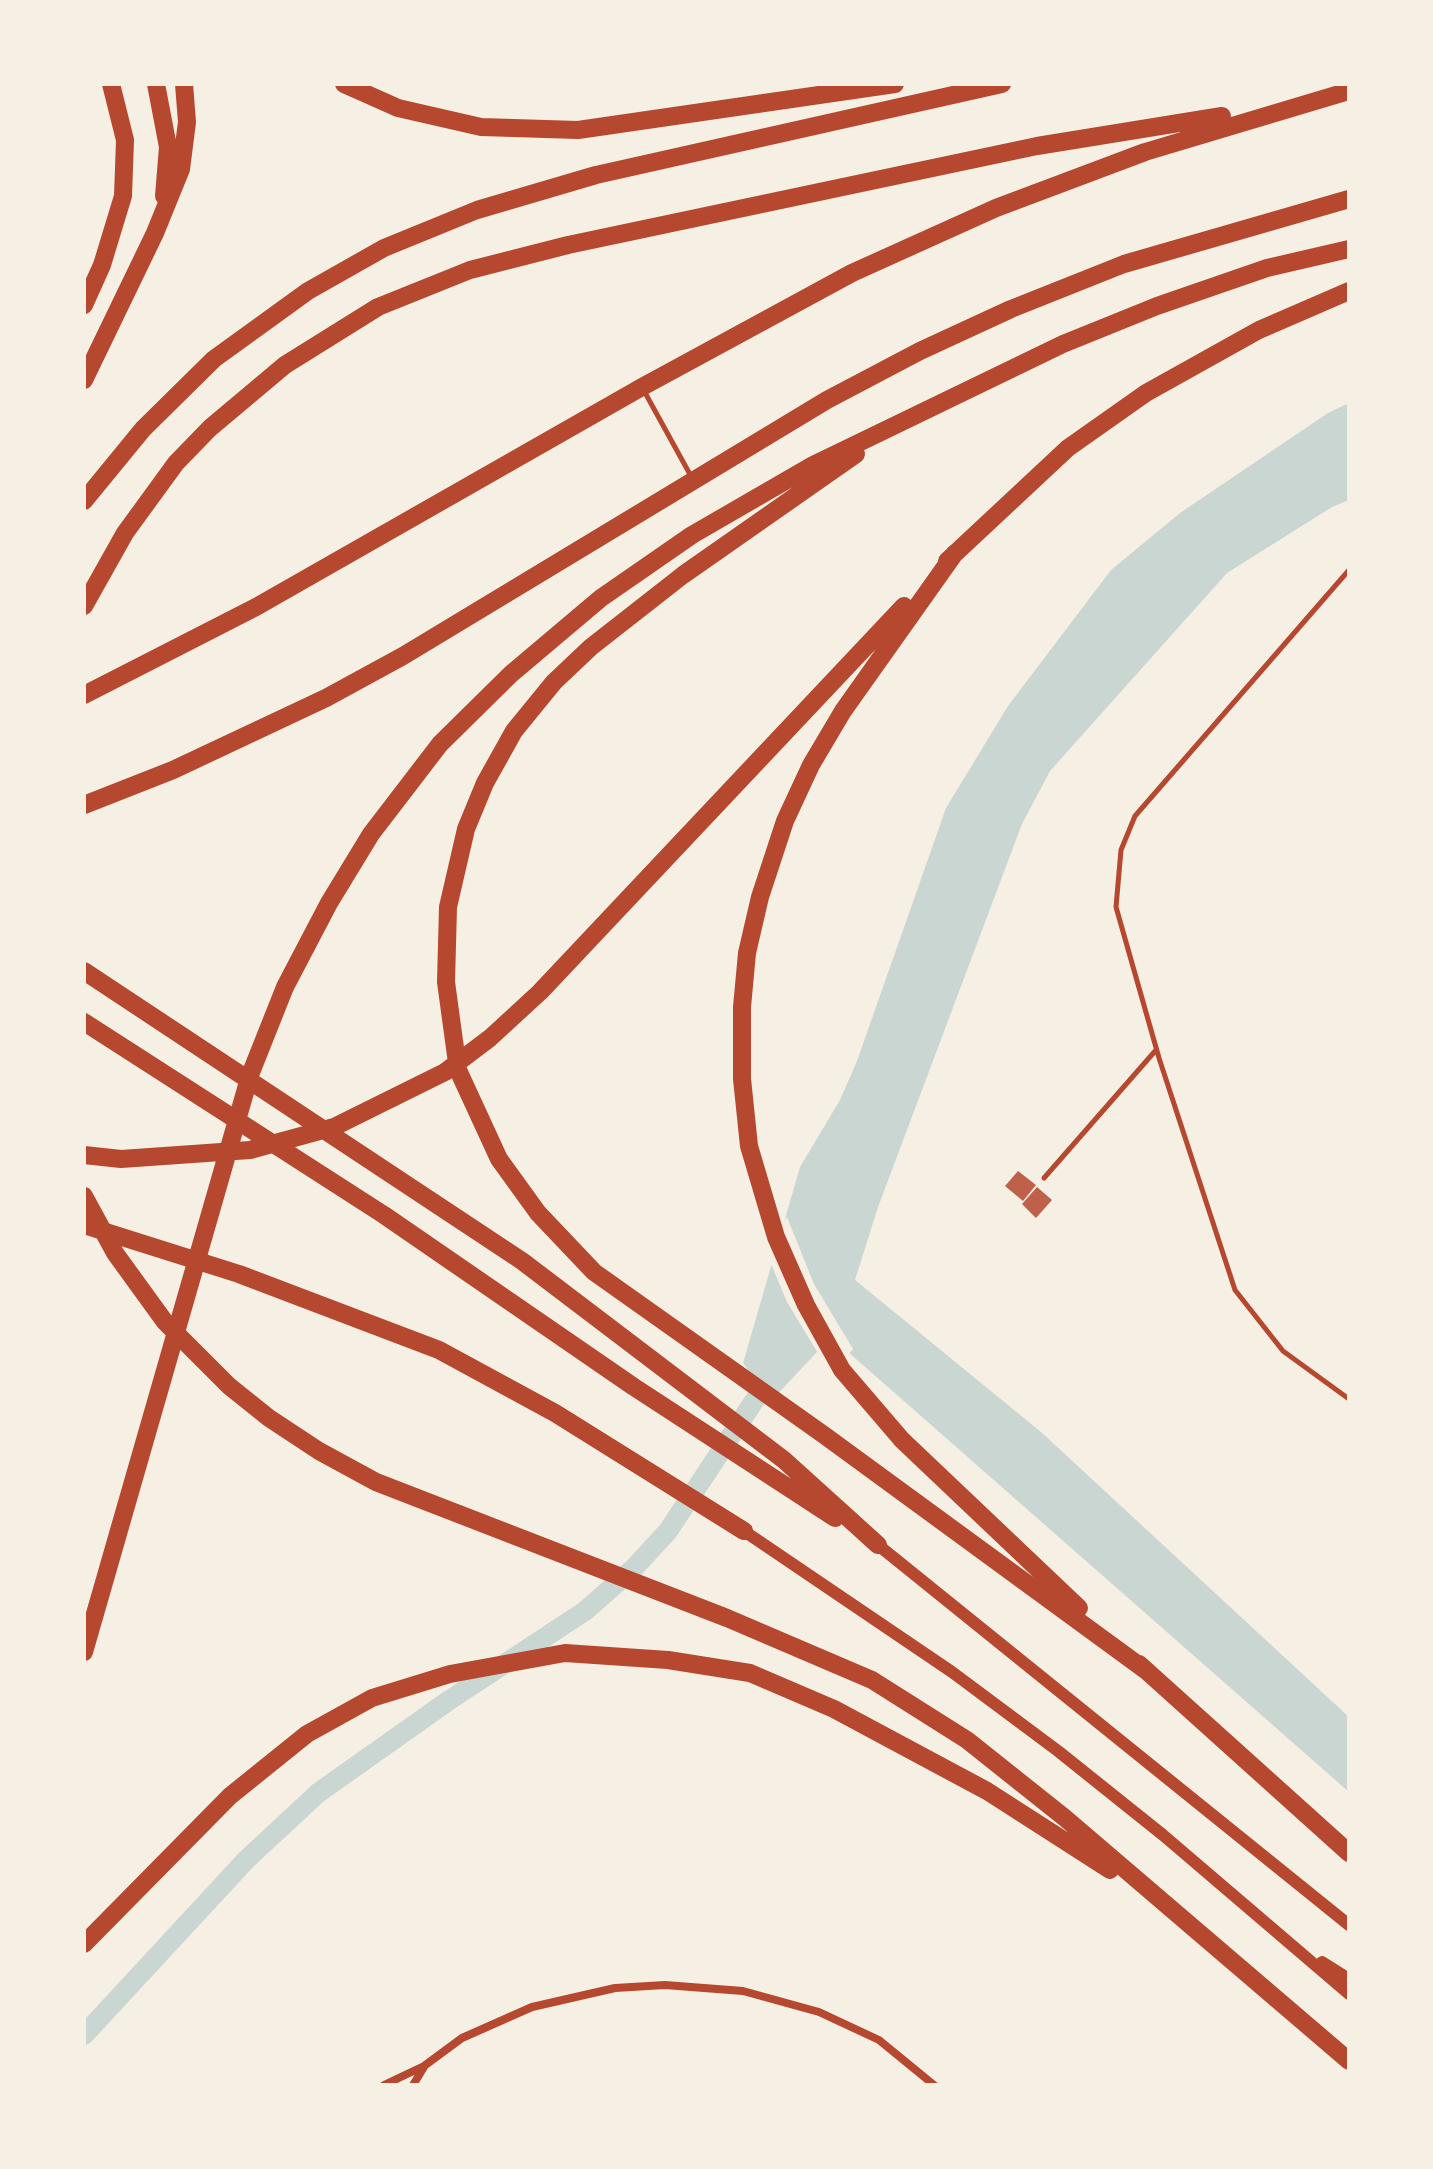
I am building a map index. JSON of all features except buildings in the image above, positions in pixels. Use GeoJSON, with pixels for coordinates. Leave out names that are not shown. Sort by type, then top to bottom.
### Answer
{"type":"FeatureCollection","features":[{"type":"Feature","properties":{"kind":"highway"},"geometry":{"type":"LineString","coordinates":[[84,305],[106,253],[123,196],[125,140],[111,84]]}},
{"type":"Feature","properties":{"kind":"highway"},"geometry":{"type":"LineString","coordinates":[[155,233],[166,180],[168,147],[156,84]]}},
{"type":"Feature","properties":{"kind":"highway"},"geometry":{"type":"LineString","coordinates":[[84,380],[155,233],[181,169],[187,122],[184,84]]}},
{"type":"Feature","properties":{"kind":"highway"},"geometry":{"type":"LineString","coordinates":[[344,84],[398,108],[481,127],[578,130],[895,84]]}},
{"type":"Feature","properties":{"kind":"highway"},"geometry":{"type":"LineString","coordinates":[[84,501],[143,429],[214,359],[308,291],[384,248],[477,210],[596,175],[1002,84]]}},
{"type":"Feature","properties":{"kind":"highway"},"geometry":{"type":"LineString","coordinates":[[84,606],[125,533],[176,463],[210,428],[285,365],[378,307],[470,270],[568,245],[1037,146],[1349,91]]}},
{"type":"Feature","properties":{"kind":"highway"},"geometry":{"type":"LineString","coordinates":[[84,695],[256,607],[642,387],[852,273],[942,231],[1145,152],[1311,100]]}},
{"type":"Feature","properties":{"kind":"highway"},"geometry":{"type":"LineString","coordinates":[[84,805],[173,770],[326,698],[403,656],[693,479],[874,374],[1011,309],[1165,251],[1349,199]]}},
{"type":"Feature","properties":{"kind":"highway"},"geometry":{"type":"LineString","coordinates":[[84,1652],[250,1075],[285,987],[329,903],[371,834],[440,744],[501,684],[601,598],[680,542],[813,465],[1063,344],[1157,306],[1267,268],[1349,249]]}},
{"type":"Feature","properties":{"kind":"highway"},"geometry":{"type":"LineString","coordinates":[[84,1155],[149,1159],[250,1150],[334,1127],[445,1072],[490,1038],[540,992],[955,553],[1068,448],[1146,393],[1259,330],[1349,291]]}},
{"type":"Feature","properties":{"kind":"highway"},"geometry":{"type":"LineString","coordinates":[[933,405],[884,435],[683,575],[591,647],[533,706],[485,783],[454,872],[445,938],[449,1023],[458,1070],[475,1113],[518,1187],[564,1244],[594,1272],[824,1435],[1148,1672]]}},
{"type":"Feature","properties":{"kind":"highway"},"geometry":{"type":"LineString","coordinates":[[955,553],[875,664],[811,765],[785,821],[760,897],[747,953],[742,1079],[749,1146],[776,1237],[806,1305],[842,1370],[902,1440],[1148,1672],[1349,1853]]}},
{"type":"Feature","properties":{"kind":"highway"},"geometry":{"type":"LineString","coordinates":[[84,971],[522,1261],[784,1460],[878,1545]]}},
{"type":"Feature","properties":{"kind":"highway"},"geometry":{"type":"LineString","coordinates":[[84,1022],[384,1215],[878,1545]]}},
{"type":"Feature","properties":{"kind":"highway"},"geometry":{"type":"LineString","coordinates":[[84,1196],[115,1253],[165,1322],[229,1386],[319,1451],[376,1482],[727,1618],[872,1680],[967,1740],[1209,1940],[1349,2061]]}},
{"type":"Feature","properties":{"kind":"highway"},"geometry":{"type":"LineString","coordinates":[[84,1225],[239,1274],[439,1350],[654,1472],[744,1531]]}},
{"type":"Feature","properties":{"kind":"highway"},"geometry":{"type":"LineString","coordinates":[[84,1944],[230,1796],[307,1734],[372,1698],[450,1674],[565,1653],[668,1660],[750,1673],[834,1709],[987,1791],[1077,1846],[1209,1940]]}},
{"type":"Feature","properties":{"kind":"street"},"geometry":{"type":"LineString","coordinates":[[744,1531],[964,1681],[1081,1770],[1255,1912],[1349,1994]]}},
{"type":"Feature","properties":{"kind":"street"},"geometry":{"type":"LineString","coordinates":[[878,1545],[1349,1925]]}},
{"type":"Feature","properties":{"kind":"street"},"geometry":{"type":"LineString","coordinates":[[1255,1912],[1349,1979]]}},
{"type":"Feature","properties":{"kind":"street"},"geometry":{"type":"LineString","coordinates":[[384,2085],[424,2066],[462,2038],[532,2007],[615,1988],[688,1986],[769,1997],[835,2018],[879,2040],[934,2085]]}},
{"type":"Feature","properties":{"kind":"street"},"geometry":{"type":"LineString","coordinates":[[413,2085],[424,2066]]}},
{"type":"Feature","properties":{"kind":"lane"},"geometry":{"type":"LineString","coordinates":[[642,387],[693,479]]}},
{"type":"Feature","properties":{"kind":"lane"},"geometry":{"type":"LineString","coordinates":[[1349,570],[1135,816],[1121,850],[1116,907],[1157,1050],[1235,1290],[1283,1351],[1349,1399]]}},
{"type":"Feature","properties":{"kind":"lane"},"geometry":{"type":"LineString","coordinates":[[1044,1178],[1157,1050]]}},
{"type":"Feature","properties":{"kind":"shaded area"},"geometry":{"type":"Polygon","coordinates":[[[1349,403],[1349,500],[1332,507],[1227,573],[1050,771],[1022,824],[878,1207],[855,1280],[1041,1432],[1349,1717],[1349,1792],[831,1337],[771,1401],[743,1363],[800,1167],[840,1100],[857,1061],[946,808],[1008,706],[1111,570],[1180,513],[1328,413],[1349,403]]]}},
{"type":"Feature","properties":{"kind":"pier"},"geometry":{"type":"Polygon","coordinates":[[[787,1217],[814,1284],[853,1349],[848,1356],[831,1342],[819,1355],[787,1302],[769,1259],[776,1233],[787,1217]]]}},
{"type":"Feature","properties":{"kind":"waterway"},"geometry":{"type":"LineString","coordinates":[[84,2035],[246,1860],[318,1793],[448,1701],[585,1611],[634,1568],[668,1531],[770,1377]]}}]}
